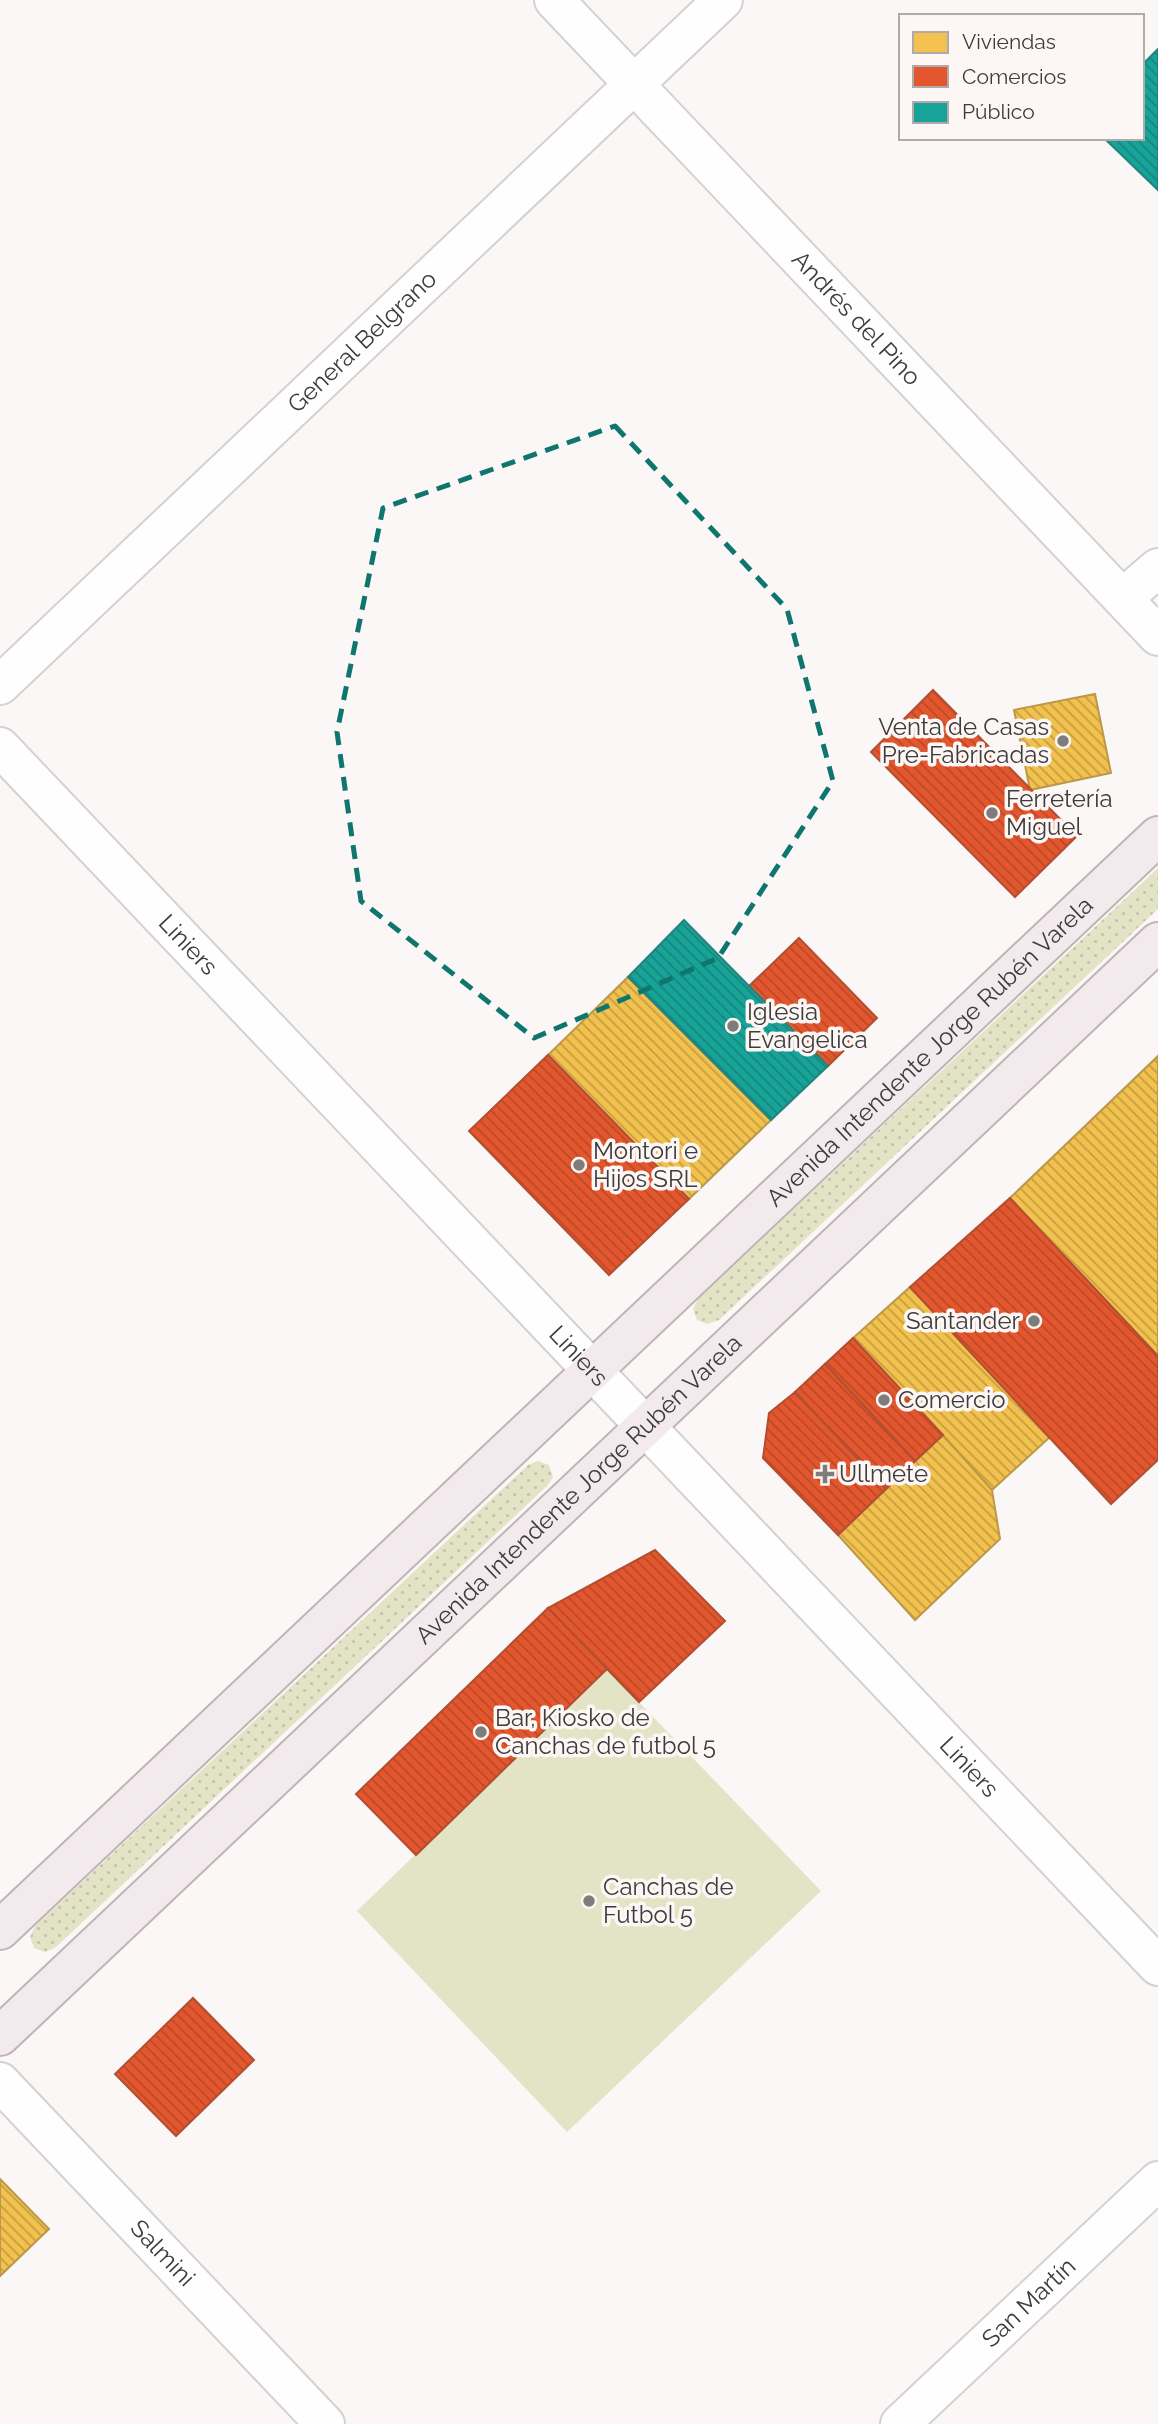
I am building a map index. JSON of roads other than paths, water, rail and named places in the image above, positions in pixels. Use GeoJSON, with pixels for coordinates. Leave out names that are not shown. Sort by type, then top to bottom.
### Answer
{"type":"FeatureCollection","features":[{"type":"Feature","properties":{"kind":"main road","name":"Avenida Intendente Jorge Rubén Varela"},"geometry":{"type":"LineString","coordinates":[[0,1930],[1158,836]]}},
{"type":"Feature","properties":{"kind":"main road","name":"Avenida Intendente Jorge Rubén Varela"},"geometry":{"type":"LineString","coordinates":[[0,2036],[1158,942]]}},
{"type":"Feature","properties":{"kind":"street","name":"Andrés del Pino"},"geometry":{"type":"LineString","coordinates":[[554,0],[1158,636]]}},
{"type":"Feature","properties":{"kind":"street","name":"General Belgrano"},"geometry":{"type":"LineString","coordinates":[[0,685],[723,0]]}},
{"type":"Feature","properties":{"kind":"street"},"geometry":{"type":"LineString","coordinates":[[1123,598],[1158,568]]}},
{"type":"Feature","properties":{"kind":"street","name":"Liniers"},"geometry":{"type":"LineString","coordinates":[[0,747],[1158,1966]]}},
{"type":"Feature","properties":{"kind":"street","name":"Salmini"},"geometry":{"type":"LineString","coordinates":[[0,2082],[325,2424]]}},
{"type":"Feature","properties":{"kind":"street","name":"San Martín"},"geometry":{"type":"LineString","coordinates":[[900,2424],[1158,2181]]}},
{"type":"Feature","properties":{"kind":"place","name":"Venta de Casas Pre-Fabricadas"},"geometry":{"type":"Point","coordinates":[1063,741]}},
{"type":"Feature","properties":{"kind":"place","name":"Ferretería Miguel"},"geometry":{"type":"Point","coordinates":[992,813]}},
{"type":"Feature","properties":{"kind":"place","name":"Iglesia Evangelica"},"geometry":{"type":"Point","coordinates":[733,1026]}},
{"type":"Feature","properties":{"kind":"place","name":"Montori e Hijos SRL"},"geometry":{"type":"Point","coordinates":[579,1165]}},
{"type":"Feature","properties":{"kind":"place","name":"Santander"},"geometry":{"type":"Point","coordinates":[1034,1321]}},
{"type":"Feature","properties":{"kind":"place","name":"Comercio"},"geometry":{"type":"Point","coordinates":[884,1400]}},
{"type":"Feature","properties":{"kind":"place","name":"Ullmete"},"geometry":{"type":"Point","coordinates":[825,1474]}},
{"type":"Feature","properties":{"kind":"place","name":"Bar, Kiosko de Canchas de futbol 5"},"geometry":{"type":"Point","coordinates":[481,1732]}},
{"type":"Feature","properties":{"kind":"place","name":"Canchas de Futbol 5"},"geometry":{"type":"Point","coordinates":[589,1901]}}]}
